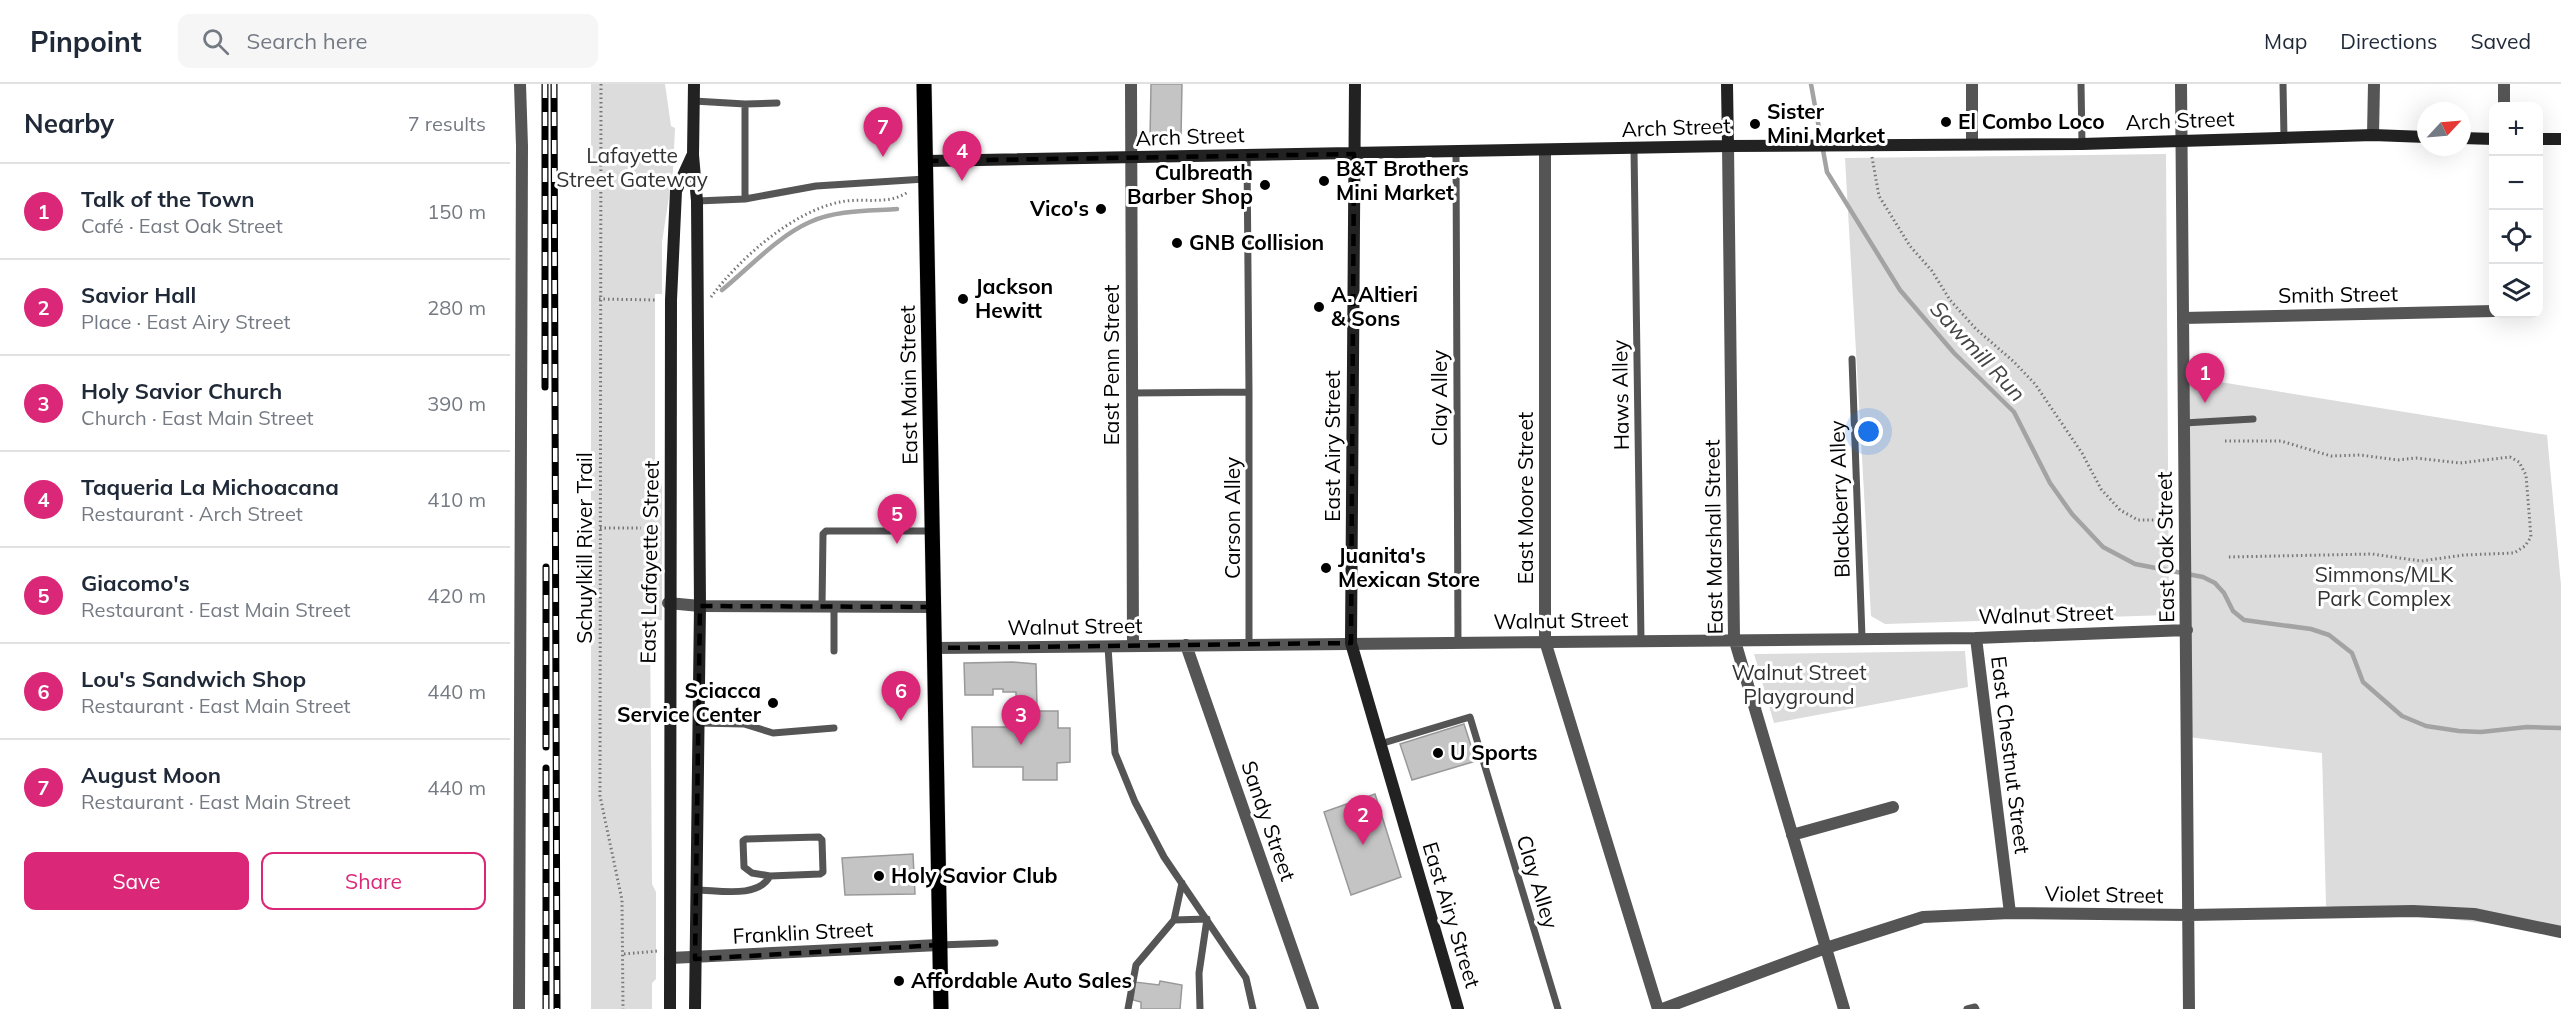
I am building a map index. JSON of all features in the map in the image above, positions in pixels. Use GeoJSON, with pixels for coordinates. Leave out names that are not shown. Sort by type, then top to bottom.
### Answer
{"type":"FeatureCollection","features":[{"type":"Feature","properties":{"kind":"main road","name":"East Main Street"},"geometry":{"type":"LineString","coordinates":[[924,84],[941,1009]]}},
{"type":"Feature","properties":{"kind":"street"},"geometry":{"type":"LineString","coordinates":[[516,1006],[516,272],[520,84]]}},
{"type":"Feature","properties":{"kind":"street","name":"East Lafayette Street"},"geometry":{"type":"LineString","coordinates":[[694,84],[693,155],[697,201],[700,606],[695,1009]]}},
{"type":"Feature","properties":{"kind":"street","name":"East Penn Street"},"geometry":{"type":"LineString","coordinates":[[1131,84],[1133,646]]}},
{"type":"Feature","properties":{"kind":"street","name":"East Airy Street"},"geometry":{"type":"LineString","coordinates":[[1355,84],[1352,643],[1458,1009]]}},
{"type":"Feature","properties":{"kind":"street","name":"East Marshall Street"},"geometry":{"type":"LineString","coordinates":[[1727,84],[1734,638],[1844,1009]]}},
{"type":"Feature","properties":{"kind":"street"},"geometry":{"type":"LineString","coordinates":[[1972,84],[1972,144]]}},
{"type":"Feature","properties":{"kind":"street","name":"East Oak Street"},"geometry":{"type":"LineString","coordinates":[[2181,84],[2189,1009]]}},
{"type":"Feature","properties":{"kind":"street"},"geometry":{"type":"LineString","coordinates":[[2373,135],[2374,84]]}},
{"type":"Feature","properties":{"kind":"street"},"geometry":{"type":"LineString","coordinates":[[2504,84],[2504,102]]}},
{"type":"Feature","properties":{"kind":"street","name":"Arch Street"},"geometry":{"type":"LineString","coordinates":[[927,161],[1130,159],[1247,154],[1545,151],[1728,146],[2082,144],[2373,135],[2417,137]]}},
{"type":"Feature","properties":{"kind":"street"},"geometry":{"type":"LineString","coordinates":[[2471,138],[2489,139]]}},
{"type":"Feature","properties":{"kind":"street"},"geometry":{"type":"LineString","coordinates":[[2543,139],[2561,139]]}},
{"type":"Feature","properties":{"kind":"street","name":"East Moore Street"},"geometry":{"type":"LineString","coordinates":[[1545,151],[1545,641],[1660,1009]]}},
{"type":"Feature","properties":{"kind":"street","name":"East Lafayette Street"},"geometry":{"type":"LineString","coordinates":[[670,1009],[668,603],[670,300],[676,191],[693,155]]}},
{"type":"Feature","properties":{"kind":"street","name":"Smith Street"},"geometry":{"type":"LineString","coordinates":[[2183,318],[2489,311]]}},
{"type":"Feature","properties":{"kind":"street"},"geometry":{"type":"LineString","coordinates":[[668,603],[700,606],[935,607]]}},
{"type":"Feature","properties":{"kind":"street","name":"Walnut Street"},"geometry":{"type":"LineString","coordinates":[[936,648],[1734,638],[1976,638],[2187,630]]}},
{"type":"Feature","properties":{"kind":"street","name":"East Chestnut Street"},"geometry":{"type":"LineString","coordinates":[[1976,638],[2010,913]]}},
{"type":"Feature","properties":{"kind":"street","name":"Sandy Street"},"geometry":{"type":"LineString","coordinates":[[1186,645],[1313,1009]]}},
{"type":"Feature","properties":{"kind":"street"},"geometry":{"type":"LineString","coordinates":[[1792,835],[1893,807]]}},
{"type":"Feature","properties":{"kind":"street","name":"Violet Street"},"geometry":{"type":"LineString","coordinates":[[1660,1009],[1826,948],[1923,917],[2010,913],[2189,915],[2413,911],[2474,914],[2561,932]]}},
{"type":"Feature","properties":{"kind":"street","name":"Franklin Street"},"geometry":{"type":"LineString","coordinates":[[670,958],[695,959],[939,945]]}},
{"type":"Feature","properties":{"kind":"lane"},"geometry":{"type":"LineString","coordinates":[[2081,84],[2082,144]]}},
{"type":"Feature","properties":{"kind":"lane"},"geometry":{"type":"LineString","coordinates":[[2283,84],[2284,138]]}},
{"type":"Feature","properties":{"kind":"lane"},"geometry":{"type":"LineString","coordinates":[[693,101],[777,103]]}},
{"type":"Feature","properties":{"kind":"lane"},"geometry":{"type":"LineString","coordinates":[[745,104],[745,199]]}},
{"type":"Feature","properties":{"kind":"lane","name":"Haws Alley"},"geometry":{"type":"LineString","coordinates":[[1634,149],[1641,640]]}},
{"type":"Feature","properties":{"kind":"lane","name":"Clay Alley"},"geometry":{"type":"LineString","coordinates":[[1456,152],[1458,643]]}},
{"type":"Feature","properties":{"kind":"lane","name":"Carson Alley"},"geometry":{"type":"LineString","coordinates":[[1247,154],[1250,645]]}},
{"type":"Feature","properties":{"kind":"lane"},"geometry":{"type":"LineString","coordinates":[[697,201],[745,199],[816,186],[925,179]]}},
{"type":"Feature","properties":{"kind":"lane","name":"Blackberry Alley"},"geometry":{"type":"LineString","coordinates":[[1852,359],[1862,637]]}},
{"type":"Feature","properties":{"kind":"lane"},"geometry":{"type":"LineString","coordinates":[[1131,393],[1249,392]]}},
{"type":"Feature","properties":{"kind":"lane"},"geometry":{"type":"LineString","coordinates":[[2184,423],[2253,419]]}},
{"type":"Feature","properties":{"kind":"lane"},"geometry":{"type":"LineString","coordinates":[[834,651],[828,607],[823,534],[826,531],[933,531]]}},
{"type":"Feature","properties":{"kind":"lane"},"geometry":{"type":"LineString","coordinates":[[1108,647],[1115,753],[1135,802],[1164,857],[1245,978],[1253,1009]]}},
{"type":"Feature","properties":{"kind":"lane","name":"Clay Alley"},"geometry":{"type":"LineString","coordinates":[[1380,744],[1470,717],[1558,1009]]}},
{"type":"Feature","properties":{"kind":"lane"},"geometry":{"type":"LineString","coordinates":[[698,723],[744,724],[773,733],[834,728]]}},
{"type":"Feature","properties":{"kind":"lane"},"geometry":{"type":"LineString","coordinates":[[819,837],[822,840],[823,872],[770,876],[752,873],[744,867],[743,841],[746,839],[819,837]]}},
{"type":"Feature","properties":{"kind":"lane"},"geometry":{"type":"LineString","coordinates":[[696,890],[755,890],[764,885],[770,876]]}},
{"type":"Feature","properties":{"kind":"lane"},"geometry":{"type":"LineString","coordinates":[[1128,1009],[1136,965],[1174,920],[1182,883]]}},
{"type":"Feature","properties":{"kind":"lane"},"geometry":{"type":"LineString","coordinates":[[1174,920],[1189,917],[1207,919]]}},
{"type":"Feature","properties":{"kind":"lane"},"geometry":{"type":"LineString","coordinates":[[1200,1009],[1199,973],[1207,919]]}},
{"type":"Feature","properties":{"kind":"lane"},"geometry":{"type":"LineString","coordinates":[[939,945],[995,943]]}},
{"type":"Feature","properties":{"kind":"lane"},"geometry":{"type":"LineString","coordinates":[[1967,1009],[1975,1006],[1976,1009]]}},
{"type":"Feature","properties":{"kind":"path","name":"Schuylkill River Trail"},"geometry":{"type":"LineString","coordinates":[[601,84],[600,796],[622,900],[623,1009]]}},
{"type":"Feature","properties":{"kind":"path"},"geometry":{"type":"LineString","coordinates":[[1870,146],[1879,196],[1910,246],[1932,271],[1950,300],[1969,322],[2035,384],[2082,453],[2101,489],[2120,510],[2138,520],[2185,520]]}},
{"type":"Feature","properties":{"kind":"path"},"geometry":{"type":"LineString","coordinates":[[698,300],[710,298],[726,276],[805,212],[841,201],[898,198],[925,179]]}},
{"type":"Feature","properties":{"kind":"path"},"geometry":{"type":"LineString","coordinates":[[599,299],[670,300]]}},
{"type":"Feature","properties":{"kind":"path"},"geometry":{"type":"LineString","coordinates":[[2225,441],[2281,441],[2331,456],[2360,455],[2398,460],[2416,458],[2460,463],[2510,457],[2519,462],[2526,475],[2531,537],[2525,546],[2514,553],[2464,555],[2421,561],[2372,554],[2228,557]]}},
{"type":"Feature","properties":{"kind":"path"},"geometry":{"type":"LineString","coordinates":[[600,528],[641,528]]}},
{"type":"Feature","properties":{"kind":"path"},"geometry":{"type":"LineString","coordinates":[[624,954],[658,951]]}},
{"type":"Feature","properties":{"kind":"highlighted area"},"geometry":{"type":"Polygon","coordinates":[[[1354,154],[1351,643],[935,648],[939,945],[695,959],[700,606],[935,607],[927,161],[1354,154]]]}},
{"type":"Feature","properties":{"kind":"green space","name":"Lafayette Street Gateway"},"geometry":{"type":"Polygon","coordinates":[[[591,84],[665,84],[671,126],[675,128],[673,171],[662,242],[662,294],[655,294],[655,481],[662,484],[662,620],[650,621],[652,884],[656,892],[656,979],[652,983],[652,1009],[591,1009],[591,84]]]}},
{"type":"Feature","properties":{"kind":"green space"},"geometry":{"type":"Polygon","coordinates":[[[2166,154],[2169,615],[1885,624],[1871,616],[1845,158],[2166,154]]]}},
{"type":"Feature","properties":{"kind":"green space","name":"Simmons/MLK Park Complex"},"geometry":{"type":"Polygon","coordinates":[[[2183,376],[2547,435],[2561,585],[2561,931],[2326,906],[2322,753],[2188,737],[2183,376]]]}},
{"type":"Feature","properties":{"kind":"green space","name":"Walnut Street Playground"},"geometry":{"type":"Polygon","coordinates":[[[1965,651],[1968,687],[1774,723],[1754,654],[1965,651]]]}},
{"type":"Feature","properties":{"kind":"building"},"geometry":{"type":"Polygon","coordinates":[[[1151,84],[1182,84],[1181,137],[1150,140],[1151,84]]]}},
{"type":"Feature","properties":{"kind":"building"},"geometry":{"type":"Polygon","coordinates":[[[964,663],[1036,664],[1037,708],[1016,708],[1016,692],[1003,692],[1003,689],[993,689],[993,695],[965,695],[964,663]]]}},
{"type":"Feature","properties":{"kind":"building"},"geometry":{"type":"Polygon","coordinates":[[[1019,711],[1058,711],[1058,728],[1070,728],[1070,762],[1057,763],[1057,780],[1023,780],[1023,767],[973,767],[972,727],[1019,727],[1019,711]]]}},
{"type":"Feature","properties":{"kind":"building","name":"U Sports"},"geometry":{"type":"Polygon","coordinates":[[[1464,724],[1476,761],[1412,780],[1400,744],[1464,724]]]}},
{"type":"Feature","properties":{"kind":"building"},"geometry":{"type":"Polygon","coordinates":[[[1375,794],[1401,877],[1351,895],[1324,812],[1375,794]]]}},
{"type":"Feature","properties":{"kind":"building","name":"Holy Savior Club"},"geometry":{"type":"Polygon","coordinates":[[[913,854],[915,894],[845,895],[842,858],[913,854]]]}},
{"type":"Feature","properties":{"kind":"building"},"geometry":{"type":"Polygon","coordinates":[[[1160,981],[1182,985],[1180,1009],[1141,1009],[1141,1002],[1133,1000],[1135,982],[1159,985],[1160,981]]]}},
{"type":"Feature","properties":{"kind":"waterway","name":"Sawmill Run"},"geometry":{"type":"LineString","coordinates":[[1811,84],[1827,172],[1900,290],[1954,353],[2014,412],[2050,483],[2072,514],[2103,547],[2135,564],[2203,577],[2215,583],[2224,593],[2233,611],[2244,620],[2311,629],[2329,635],[2352,653],[2363,682],[2402,716],[2426,726],[2481,732],[2527,727],[2561,728]]}},
{"type":"Feature","properties":{"kind":"waterway","name":"Sawmill Run"},"geometry":{"type":"LineString","coordinates":[[722,290],[775,244],[810,222],[842,213],[897,209]]}},
{"type":"Feature","properties":{"kind":"railway"},"geometry":{"type":"LineString","coordinates":[[545,84],[545,387]]}},
{"type":"Feature","properties":{"kind":"railway"},"geometry":{"type":"LineString","coordinates":[[554,84],[557,1009]]}},
{"type":"Feature","properties":{"kind":"railway"},"geometry":{"type":"LineString","coordinates":[[546,567],[546,747]]}},
{"type":"Feature","properties":{"kind":"railway"},"geometry":{"type":"LineString","coordinates":[[546,768],[546,1009]]}},
{"type":"Feature","properties":{"kind":"place","name":"El Combo Loco"},"geometry":{"type":"Point","coordinates":[1946,122]}},
{"type":"Feature","properties":{"kind":"place","name":"Sister Mini Market"},"geometry":{"type":"Point","coordinates":[1755,124]}},
{"type":"Feature","properties":{"kind":"place","name":"August Moon"},"geometry":{"type":"Point","coordinates":[883,157]}},
{"type":"Feature","properties":{"kind":"place","name":"Taqueria La Michoacana"},"geometry":{"type":"Point","coordinates":[962,181]}},
{"type":"Feature","properties":{"kind":"place","name":"B&T Brothers Mini Market"},"geometry":{"type":"Point","coordinates":[1324,181]}},
{"type":"Feature","properties":{"kind":"place","name":"Culbreath Barber Shop"},"geometry":{"type":"Point","coordinates":[1265,185]}},
{"type":"Feature","properties":{"kind":"place","name":"Vico's"},"geometry":{"type":"Point","coordinates":[1101,209]}},
{"type":"Feature","properties":{"kind":"place","name":"GNB Collision"},"geometry":{"type":"Point","coordinates":[1177,243]}},
{"type":"Feature","properties":{"kind":"place","name":"Jackson Hewitt"},"geometry":{"type":"Point","coordinates":[963,299]}},
{"type":"Feature","properties":{"kind":"place","name":"A. Altieri & Sons"},"geometry":{"type":"Point","coordinates":[1319,307]}},
{"type":"Feature","properties":{"kind":"place","name":"Talk of the Town"},"geometry":{"type":"Point","coordinates":[2205,403]}},
{"type":"Feature","properties":{"kind":"place","name":"Giacomo's"},"geometry":{"type":"Point","coordinates":[897,544]}},
{"type":"Feature","properties":{"kind":"place","name":"Juanita's Mexican Store"},"geometry":{"type":"Point","coordinates":[1326,568]}},
{"type":"Feature","properties":{"kind":"place","name":"Sciacca Service Center"},"geometry":{"type":"Point","coordinates":[773,703]}},
{"type":"Feature","properties":{"kind":"place","name":"Lou's Sandwich Shop"},"geometry":{"type":"Point","coordinates":[901,721]}},
{"type":"Feature","properties":{"kind":"place","name":"Holy Savior Church"},"geometry":{"type":"Point","coordinates":[1021,745]}},
{"type":"Feature","properties":{"kind":"place","name":"U Sports"},"geometry":{"type":"Point","coordinates":[1438,753]}},
{"type":"Feature","properties":{"kind":"place","name":"Savior Hall"},"geometry":{"type":"Point","coordinates":[1363,845]}},
{"type":"Feature","properties":{"kind":"place","name":"Holy Savior Club"},"geometry":{"type":"Point","coordinates":[879,876]}},
{"type":"Feature","properties":{"kind":"place","name":"Affordable Auto Sales"},"geometry":{"type":"Point","coordinates":[899,981]}}]}
